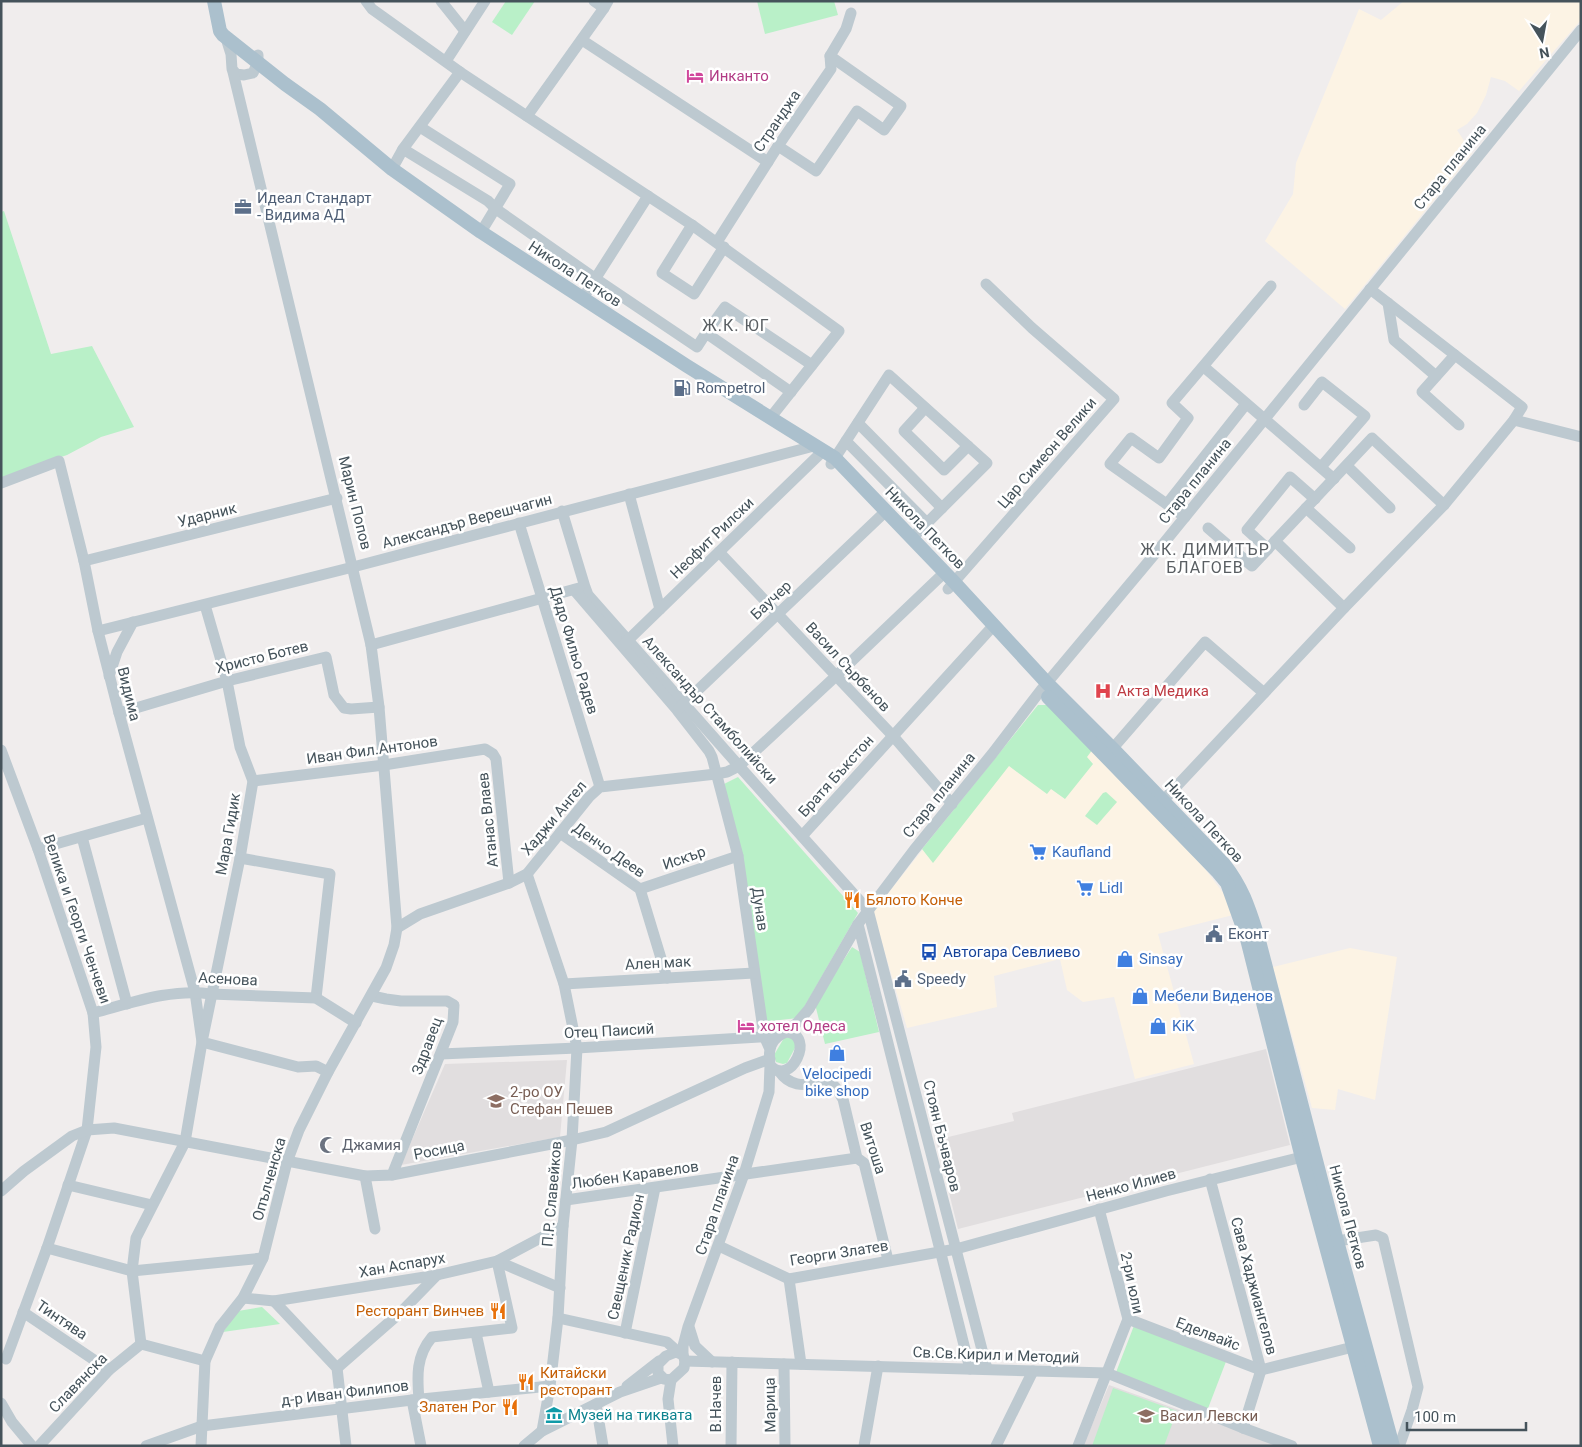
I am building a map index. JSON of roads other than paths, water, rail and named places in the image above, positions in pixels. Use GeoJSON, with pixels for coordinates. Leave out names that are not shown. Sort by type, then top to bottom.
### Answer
{"type":"FeatureCollection","features":[{"type":"Feature","properties":{"kind":"main road","name":"Никола Петков"},"geometry":{"type":"LineString","coordinates":[[216,7],[220,31],[226,38],[247,54],[289,79],[320,109],[392,169],[481,232],[687,366],[818,448],[884,514],[1044,687],[1159,805],[1227,883],[1247,939],[1359,1345],[1395,1446]]}},
{"type":"Feature","properties":{"kind":"main road","name":"Никола Петков"},"geometry":{"type":"LineString","coordinates":[[216,7],[226,28],[247,54]]}},
{"type":"Feature","properties":{"kind":"main road","name":"Никола Петков"},"geometry":{"type":"LineString","coordinates":[[884,514],[912,538],[946,580]]}},
{"type":"Feature","properties":{"kind":"main road","name":"Никола Петков"},"geometry":{"type":"LineString","coordinates":[[1308,1156],[1337,1240],[1380,1446]]}},
{"type":"Feature","properties":{"kind":"street"},"geometry":{"type":"LineString","coordinates":[[366,1],[372,8],[460,72],[692,224],[839,331],[771,417]]}},
{"type":"Feature","properties":{"kind":"street"},"geometry":{"type":"LineString","coordinates":[[441,1],[466,31]]}},
{"type":"Feature","properties":{"kind":"street"},"geometry":{"type":"LineString","coordinates":[[446,61],[485,1]]}},
{"type":"Feature","properties":{"kind":"street"},"geometry":{"type":"LineString","coordinates":[[527,116],[582,40],[602,3]]}},
{"type":"Feature","properties":{"kind":"street","name":"Странджа"},"geometry":{"type":"LineString","coordinates":[[692,224],[662,274],[694,294],[768,162],[831,69],[830,56],[846,29],[851,13]]}},
{"type":"Feature","properties":{"kind":"street","name":"Стара планина"},"geometry":{"type":"LineString","coordinates":[[525,1445],[542,1432],[620,1392],[674,1355],[688,1327],[744,1174],[769,1092],[782,1034],[797,1023],[808,1009],[858,924],[914,850],[1044,687],[1185,517],[1581,30]]}},
{"type":"Feature","properties":{"kind":"street"},"geometry":{"type":"LineString","coordinates":[[582,40],[768,162]]}},
{"type":"Feature","properties":{"kind":"street"},"geometry":{"type":"LineString","coordinates":[[233,72],[240,75],[253,73],[247,54]]}},
{"type":"Feature","properties":{"kind":"street","name":"Марин Попов"},"geometry":{"type":"LineString","coordinates":[[247,54],[233,72],[371,645],[379,706],[397,928]]}},
{"type":"Feature","properties":{"kind":"street"},"geometry":{"type":"LineString","coordinates":[[778,146],[816,171],[857,111],[884,130],[901,106],[830,56]]}},
{"type":"Feature","properties":{"kind":"street"},"geometry":{"type":"LineString","coordinates":[[392,169],[403,149],[460,72]]}},
{"type":"Feature","properties":{"kind":"street"},"geometry":{"type":"LineString","coordinates":[[238,93],[248,74]]}},
{"type":"Feature","properties":{"kind":"street"},"geometry":{"type":"LineString","coordinates":[[420,127],[510,184],[481,232]]}},
{"type":"Feature","properties":{"kind":"street"},"geometry":{"type":"LineString","coordinates":[[403,149],[488,201],[496,209],[698,347],[725,307],[812,365]]}},
{"type":"Feature","properties":{"kind":"street"},"geometry":{"type":"LineString","coordinates":[[583,298],[648,196]]}},
{"type":"Feature","properties":{"kind":"street","name":"Цар Симеон Велики"},"geometry":{"type":"LineString","coordinates":[[742,764],[836,676],[946,580],[1114,399],[1032,328],[986,284]]}},
{"type":"Feature","properties":{"kind":"street"},"geometry":{"type":"LineString","coordinates":[[1185,517],[1110,464],[1131,438],[1159,458],[1188,418],[1172,404],[1271,286]]}},
{"type":"Feature","properties":{"kind":"street"},"geometry":{"type":"LineString","coordinates":[[1159,805],[1344,608],[1444,505],[1514,420],[1522,407],[1370,289]]}},
{"type":"Feature","properties":{"kind":"street"},"geometry":{"type":"LineString","coordinates":[[1388,303],[1394,340],[1436,376]]}},
{"type":"Feature","properties":{"kind":"street"},"geometry":{"type":"LineString","coordinates":[[706,333],[791,392]]}},
{"type":"Feature","properties":{"kind":"street"},"geometry":{"type":"LineString","coordinates":[[1455,355],[1422,392],[1459,425]]}},
{"type":"Feature","properties":{"kind":"street"},"geometry":{"type":"LineString","coordinates":[[1204,367],[1334,479]]}},
{"type":"Feature","properties":{"kind":"street"},"geometry":{"type":"LineString","coordinates":[[833,461],[889,376],[987,463],[912,538]]}},
{"type":"Feature","properties":{"kind":"street"},"geometry":{"type":"LineString","coordinates":[[1304,405],[1322,382],[1364,416],[1321,467]]}},
{"type":"Feature","properties":{"kind":"street"},"geometry":{"type":"LineString","coordinates":[[1167,504],[1246,404]]}},
{"type":"Feature","properties":{"kind":"street"},"geometry":{"type":"LineString","coordinates":[[925,408],[904,431],[944,470],[968,446]]}},
{"type":"Feature","properties":{"kind":"street"},"geometry":{"type":"LineString","coordinates":[[1514,420],[1581,437]]}},
{"type":"Feature","properties":{"kind":"street"},"geometry":{"type":"LineString","coordinates":[[858,423],[942,508]]}},
{"type":"Feature","properties":{"kind":"street"},"geometry":{"type":"LineString","coordinates":[[1208,528],[1252,566],[1372,438],[1444,505]]}},
{"type":"Feature","properties":{"kind":"street"},"geometry":{"type":"LineString","coordinates":[[846,441],[927,523]]}},
{"type":"Feature","properties":{"kind":"street","name":"Александър Верешчагин"},"geometry":{"type":"LineString","coordinates":[[98,630],[353,567],[790,452],[818,448]]}},
{"type":"Feature","properties":{"kind":"street","name":"Неофит Рилски"},"geometry":{"type":"LineString","coordinates":[[625,644],[803,470],[818,448]]}},
{"type":"Feature","properties":{"kind":"street"},"geometry":{"type":"LineString","coordinates":[[790,452],[801,460],[803,470]]}},
{"type":"Feature","properties":{"kind":"street","name":"Видима"},"geometry":{"type":"LineString","coordinates":[[1,483],[59,461],[84,561],[118,713],[195,992]]}},
{"type":"Feature","properties":{"kind":"street"},"geometry":{"type":"LineString","coordinates":[[1346,466],[1390,508]]}},
{"type":"Feature","properties":{"kind":"street"},"geometry":{"type":"LineString","coordinates":[[1315,499],[1290,477],[1247,530],[1271,545],[1344,608]]}},
{"type":"Feature","properties":{"kind":"street"},"geometry":{"type":"LineString","coordinates":[[629,494],[660,609]]}},
{"type":"Feature","properties":{"kind":"street","name":"Ударник"},"geometry":{"type":"LineString","coordinates":[[84,561],[337,498]]}},
{"type":"Feature","properties":{"kind":"street"},"geometry":{"type":"LineString","coordinates":[[1306,508],[1350,548]]}},
{"type":"Feature","properties":{"kind":"street","name":"Александър Стамболийски"},"geometry":{"type":"LineString","coordinates":[[562,511],[579,588],[588,595],[625,644],[680,707],[742,764],[802,836],[868,910]]}},
{"type":"Feature","properties":{"kind":"street","name":"Баучер"},"geometry":{"type":"LineString","coordinates":[[680,707],[884,514]]}},
{"type":"Feature","properties":{"kind":"street","name":"Дядо Фильо Радев"},"geometry":{"type":"LineString","coordinates":[[519,523],[600,787]]}},
{"type":"Feature","properties":{"kind":"street","name":"Васил Сърбенов"},"geometry":{"type":"LineString","coordinates":[[719,552],[893,736],[952,804]]}},
{"type":"Feature","properties":{"kind":"street"},"geometry":{"type":"LineString","coordinates":[[371,645],[579,588]]}},
{"type":"Feature","properties":{"kind":"street","name":"Мара Гидик"},"geometry":{"type":"LineString","coordinates":[[141,1344],[132,1271],[136,1238],[185,1142],[211,994],[240,858],[253,781],[240,746],[227,681],[205,604]]}},
{"type":"Feature","properties":{"kind":"street"},"geometry":{"type":"LineString","coordinates":[[109,676],[132,622]]}},
{"type":"Feature","properties":{"kind":"street","name":"Братя Бъкстон"},"geometry":{"type":"LineString","coordinates":[[802,836],[991,629]]}},
{"type":"Feature","properties":{"kind":"street"},"geometry":{"type":"LineString","coordinates":[[1110,753],[1205,642],[1264,693]]}},
{"type":"Feature","properties":{"kind":"street","name":"Христо Ботев"},"geometry":{"type":"LineString","coordinates":[[118,713],[227,681],[326,657],[334,695],[344,708],[379,706]]}},
{"type":"Feature","properties":{"kind":"street","name":"Александър Стамболийски"},"geometry":{"type":"LineString","coordinates":[[680,707],[709,751],[716,774]]}},
{"type":"Feature","properties":{"kind":"street","name":"Велика и Георги Ченчеви"},"geometry":{"type":"LineString","coordinates":[[1,750],[38,849],[93,1013],[96,1047],[87,1130],[47,1248],[6,1358]]}},
{"type":"Feature","properties":{"kind":"street","name":"Иван Фил.Антонов"},"geometry":{"type":"LineString","coordinates":[[253,781],[485,750],[494,754]]}},
{"type":"Feature","properties":{"kind":"street","name":"Атанас Влаев"},"geometry":{"type":"LineString","coordinates":[[494,754],[509,883]]}},
{"type":"Feature","properties":{"kind":"street","name":"Хаджи Ангел"},"geometry":{"type":"LineString","coordinates":[[397,928],[420,914],[509,883],[527,874],[589,797],[600,787],[716,774],[727,772],[742,764]]}},
{"type":"Feature","properties":{"kind":"street","name":"Дунав"},"geometry":{"type":"LineString","coordinates":[[716,774],[738,856],[764,1036],[775,1065]]}},
{"type":"Feature","properties":{"kind":"street"},"geometry":{"type":"LineString","coordinates":[[38,849],[147,818]]}},
{"type":"Feature","properties":{"kind":"street","name":"Денчо Деев"},"geometry":{"type":"LineString","coordinates":[[560,834],[640,889],[667,978]]}},
{"type":"Feature","properties":{"kind":"street"},"geometry":{"type":"LineString","coordinates":[[82,836],[127,1004]]}},
{"type":"Feature","properties":{"kind":"street","name":"Искър"},"geometry":{"type":"LineString","coordinates":[[640,889],[738,856]]}},
{"type":"Feature","properties":{"kind":"street"},"geometry":{"type":"LineString","coordinates":[[240,858],[330,874],[316,998]]}},
{"type":"Feature","properties":{"kind":"street","name":"П.Р. Славейков"},"geometry":{"type":"LineString","coordinates":[[527,874],[564,984],[577,1048],[558,1318],[550,1386],[542,1432]]}},
{"type":"Feature","properties":{"kind":"street","name":"Стоян Бъчваров"},"geometry":{"type":"LineString","coordinates":[[868,910],[987,1369]]}},
{"type":"Feature","properties":{"kind":"street","name":"Стоян Бъчваров"},"geometry":{"type":"LineString","coordinates":[[858,924],[970,1369]]}},
{"type":"Feature","properties":{"kind":"street","name":"Опълченска"},"geometry":{"type":"LineString","coordinates":[[201,1446],[205,1361],[220,1327],[243,1298],[264,1258],[287,1162],[299,1130],[328,1072],[386,968],[394,946],[397,928]]}},
{"type":"Feature","properties":{"kind":"street","name":"Ален мак"},"geometry":{"type":"LineString","coordinates":[[564,984],[754,973]]}},
{"type":"Feature","properties":{"kind":"street","name":"Мара Гидик"},"geometry":{"type":"LineString","coordinates":[[195,992],[202,1042]]}},
{"type":"Feature","properties":{"kind":"street","name":"Асенова"},"geometry":{"type":"LineString","coordinates":[[93,1013],[176,993],[195,992],[316,998],[356,1023]]}},
{"type":"Feature","properties":{"kind":"street","name":"Здравец"},"geometry":{"type":"LineString","coordinates":[[372,996],[394,1000],[447,1001],[454,1006],[453,1022],[392,1174]]}},
{"type":"Feature","properties":{"kind":"street","name":"Стара планина"},"geometry":{"type":"LineString","coordinates":[[794,1064],[800,1050],[799,1040],[808,1009]]}},
{"type":"Feature","properties":{"kind":"street"},"geometry":{"type":"LineString","coordinates":[[782,1034],[796,1035],[799,1040]]}},
{"type":"Feature","properties":{"kind":"street","name":"Отец Паисий"},"geometry":{"type":"LineString","coordinates":[[441,1054],[577,1048],[782,1034]]}},
{"type":"Feature","properties":{"kind":"street"},"geometry":{"type":"LineString","coordinates":[[202,1042],[298,1067],[316,1066],[328,1072]]}},
{"type":"Feature","properties":{"kind":"street"},"geometry":{"type":"LineString","coordinates":[[775,1065],[791,1068],[794,1064]]}},
{"type":"Feature","properties":{"kind":"street"},"geometry":{"type":"LineString","coordinates":[[775,1065],[785,1078],[794,1083],[794,1064]]}},
{"type":"Feature","properties":{"kind":"street","name":"Росица"},"geometry":{"type":"LineString","coordinates":[[1,1191],[24,1171],[72,1136],[87,1130],[114,1128],[365,1176],[392,1174],[593,1136],[618,1128],[744,1068],[775,1065]]}},
{"type":"Feature","properties":{"kind":"street","name":"Витоша"},"geometry":{"type":"LineString","coordinates":[[794,1083],[808,1085],[830,1084],[835,1086],[842,1100],[857,1158],[864,1163],[888,1260]]}},
{"type":"Feature","properties":{"kind":"street","name":"Ненко Илиев"},"geometry":{"type":"LineString","coordinates":[[940,1252],[1210,1180],[1308,1156]]}},
{"type":"Feature","properties":{"kind":"street","name":"Любен Каравелов"},"geometry":{"type":"LineString","coordinates":[[566,1200],[857,1158]]}},
{"type":"Feature","properties":{"kind":"street"},"geometry":{"type":"LineString","coordinates":[[365,1176],[375,1229]]}},
{"type":"Feature","properties":{"kind":"street","name":"Сава Хаджиангелов"},"geometry":{"type":"LineString","coordinates":[[1210,1180],[1262,1370],[1243,1428]]}},
{"type":"Feature","properties":{"kind":"street"},"geometry":{"type":"LineString","coordinates":[[68,1185],[152,1205]]}},
{"type":"Feature","properties":{"kind":"street","name":"Свещеник Радион"},"geometry":{"type":"LineString","coordinates":[[625,1333],[655,1188]]}},
{"type":"Feature","properties":{"kind":"street","name":"2-ри юли"},"geometry":{"type":"LineString","coordinates":[[1078,1446],[1128,1319],[1099,1209]]}},
{"type":"Feature","properties":{"kind":"street","name":"Хан Аспарух"},"geometry":{"type":"LineString","coordinates":[[243,1298],[274,1301],[437,1275],[497,1261],[563,1226]]}},
{"type":"Feature","properties":{"kind":"street"},"geometry":{"type":"LineString","coordinates":[[1337,1240],[1376,1235],[1383,1238],[1418,1387],[1400,1444],[1395,1446]]}},
{"type":"Feature","properties":{"kind":"street","name":"Георги Златев"},"geometry":{"type":"LineString","coordinates":[[719,1246],[789,1279],[940,1252]]}},
{"type":"Feature","properties":{"kind":"street"},"geometry":{"type":"LineString","coordinates":[[47,1248],[132,1271],[264,1258]]}},
{"type":"Feature","properties":{"kind":"street"},"geometry":{"type":"LineString","coordinates":[[497,1261],[560,1288]]}},
{"type":"Feature","properties":{"kind":"street"},"geometry":{"type":"LineString","coordinates":[[421,1446],[416,1400],[417,1374],[418,1366],[427,1343],[432,1337],[512,1328],[497,1261]]}},
{"type":"Feature","properties":{"kind":"street"},"geometry":{"type":"LineString","coordinates":[[337,1368],[401,1312],[437,1275]]}},
{"type":"Feature","properties":{"kind":"street"},"geometry":{"type":"LineString","coordinates":[[789,1279],[801,1364]]}},
{"type":"Feature","properties":{"kind":"street"},"geometry":{"type":"LineString","coordinates":[[274,1301],[337,1368],[346,1446]]}},
{"type":"Feature","properties":{"kind":"street","name":"Тинтява"},"geometry":{"type":"LineString","coordinates":[[23,1312],[109,1370]]}},
{"type":"Feature","properties":{"kind":"street","name":"Св.Св.Кирил и Методий"},"geometry":{"type":"LineString","coordinates":[[558,1318],[667,1342],[674,1355],[712,1362],[1108,1373],[1292,1446]]}},
{"type":"Feature","properties":{"kind":"street","name":"Еделвайс"},"geometry":{"type":"LineString","coordinates":[[1128,1319],[1262,1370]]}},
{"type":"Feature","properties":{"kind":"street"},"geometry":{"type":"LineString","coordinates":[[688,1327],[695,1346],[712,1362]]}},
{"type":"Feature","properties":{"kind":"street"},"geometry":{"type":"LineString","coordinates":[[476,1333],[489,1392]]}},
{"type":"Feature","properties":{"kind":"street"},"geometry":{"type":"LineString","coordinates":[[141,1344],[205,1361]]}},
{"type":"Feature","properties":{"kind":"street","name":"Славянска"},"geometry":{"type":"LineString","coordinates":[[39,1446],[109,1370],[141,1344]]}},
{"type":"Feature","properties":{"kind":"street"},"geometry":{"type":"LineString","coordinates":[[1262,1370],[1359,1345]]}},
{"type":"Feature","properties":{"kind":"street"},"geometry":{"type":"LineString","coordinates":[[666,1379],[684,1368],[674,1355],[657,1369],[666,1379],[674,1446]]}},
{"type":"Feature","properties":{"kind":"street","name":"В.Начев"},"geometry":{"type":"LineString","coordinates":[[731,1446],[732,1362]]}},
{"type":"Feature","properties":{"kind":"street","name":"Марица"},"geometry":{"type":"LineString","coordinates":[[784,1364],[785,1446]]}},
{"type":"Feature","properties":{"kind":"street"},"geometry":{"type":"LineString","coordinates":[[864,1446],[878,1366]]}},
{"type":"Feature","properties":{"kind":"street"},"geometry":{"type":"LineString","coordinates":[[996,1446],[1034,1371]]}},
{"type":"Feature","properties":{"kind":"street","name":"Стара планина"},"geometry":{"type":"LineString","coordinates":[[620,1392],[666,1379]]}},
{"type":"Feature","properties":{"kind":"street","name":"д-р Иван Филипов"},"geometry":{"type":"LineString","coordinates":[[146,1446],[202,1426],[550,1386]]}},
{"type":"Feature","properties":{"kind":"street"},"geometry":{"type":"LineString","coordinates":[[1,1403],[12,1422],[32,1446]]}},
{"type":"Feature","properties":{"kind":"street"},"geometry":{"type":"LineString","coordinates":[[596,1404],[603,1446]]}},
{"type":"Feature","properties":{"kind":"place","name":"Инканто"},"geometry":{"type":"Point","coordinates":[695,76]}},
{"type":"Feature","properties":{"kind":"place","name":"Идеал Стандарт - Видима АД"},"geometry":{"type":"Point","coordinates":[243,207]}},
{"type":"Feature","properties":{"kind":"place","name":"Rompetrol"},"geometry":{"type":"Point","coordinates":[682,388]}},
{"type":"Feature","properties":{"kind":"place","name":"Акта Медика"},"geometry":{"type":"Point","coordinates":[1103,691]}},
{"type":"Feature","properties":{"kind":"place","name":"Kaufland"},"geometry":{"type":"Point","coordinates":[1038,852]}},
{"type":"Feature","properties":{"kind":"place","name":"Lidl"},"geometry":{"type":"Point","coordinates":[1085,888]}},
{"type":"Feature","properties":{"kind":"place","name":"Бялото Конче"},"geometry":{"type":"Point","coordinates":[852,900]}},
{"type":"Feature","properties":{"kind":"place","name":"Еконт"},"geometry":{"type":"Point","coordinates":[1214,934]}},
{"type":"Feature","properties":{"kind":"place","name":"Автогара Севлиево"},"geometry":{"type":"Point","coordinates":[929,952]}},
{"type":"Feature","properties":{"kind":"place","name":"Sinsay"},"geometry":{"type":"Point","coordinates":[1125,959]}},
{"type":"Feature","properties":{"kind":"place","name":"Speedy"},"geometry":{"type":"Point","coordinates":[903,979]}},
{"type":"Feature","properties":{"kind":"place","name":"Мебели Виденов"},"geometry":{"type":"Point","coordinates":[1140,996]}},
{"type":"Feature","properties":{"kind":"place","name":"хотел Одеса"},"geometry":{"type":"Point","coordinates":[746,1026]}},
{"type":"Feature","properties":{"kind":"place","name":"KiK"},"geometry":{"type":"Point","coordinates":[1158,1026]}},
{"type":"Feature","properties":{"kind":"place","name":"Velocipedi bike shop"},"geometry":{"type":"Point","coordinates":[837,1053]}},
{"type":"Feature","properties":{"kind":"place","name":"2-ро ОУ Стефан Пешев"},"geometry":{"type":"Point","coordinates":[496,1101]}},
{"type":"Feature","properties":{"kind":"place","name":"Джамия"},"geometry":{"type":"Point","coordinates":[328,1145]}},
{"type":"Feature","properties":{"kind":"place","name":"Ресторант Винчев"},"geometry":{"type":"Point","coordinates":[498,1311]}},
{"type":"Feature","properties":{"kind":"place","name":"Китайски ресторант"},"geometry":{"type":"Point","coordinates":[526,1382]}},
{"type":"Feature","properties":{"kind":"place","name":"Златен Рог"},"geometry":{"type":"Point","coordinates":[510,1407]}},
{"type":"Feature","properties":{"kind":"place","name":"Музей на тиквата"},"geometry":{"type":"Point","coordinates":[554,1415]}},
{"type":"Feature","properties":{"kind":"place","name":"Васил Левски"},"geometry":{"type":"Point","coordinates":[1146,1416]}},
{"type":"Feature","properties":{"kind":"district","name":"Ж.К. ЮГ"},"geometry":{"type":"Point","coordinates":[736,325]}},
{"type":"Feature","properties":{"kind":"district","name":"Ж.К. ДИМИТЪР БЛАГОЕВ"},"geometry":{"type":"Point","coordinates":[1205,558]}}]}
